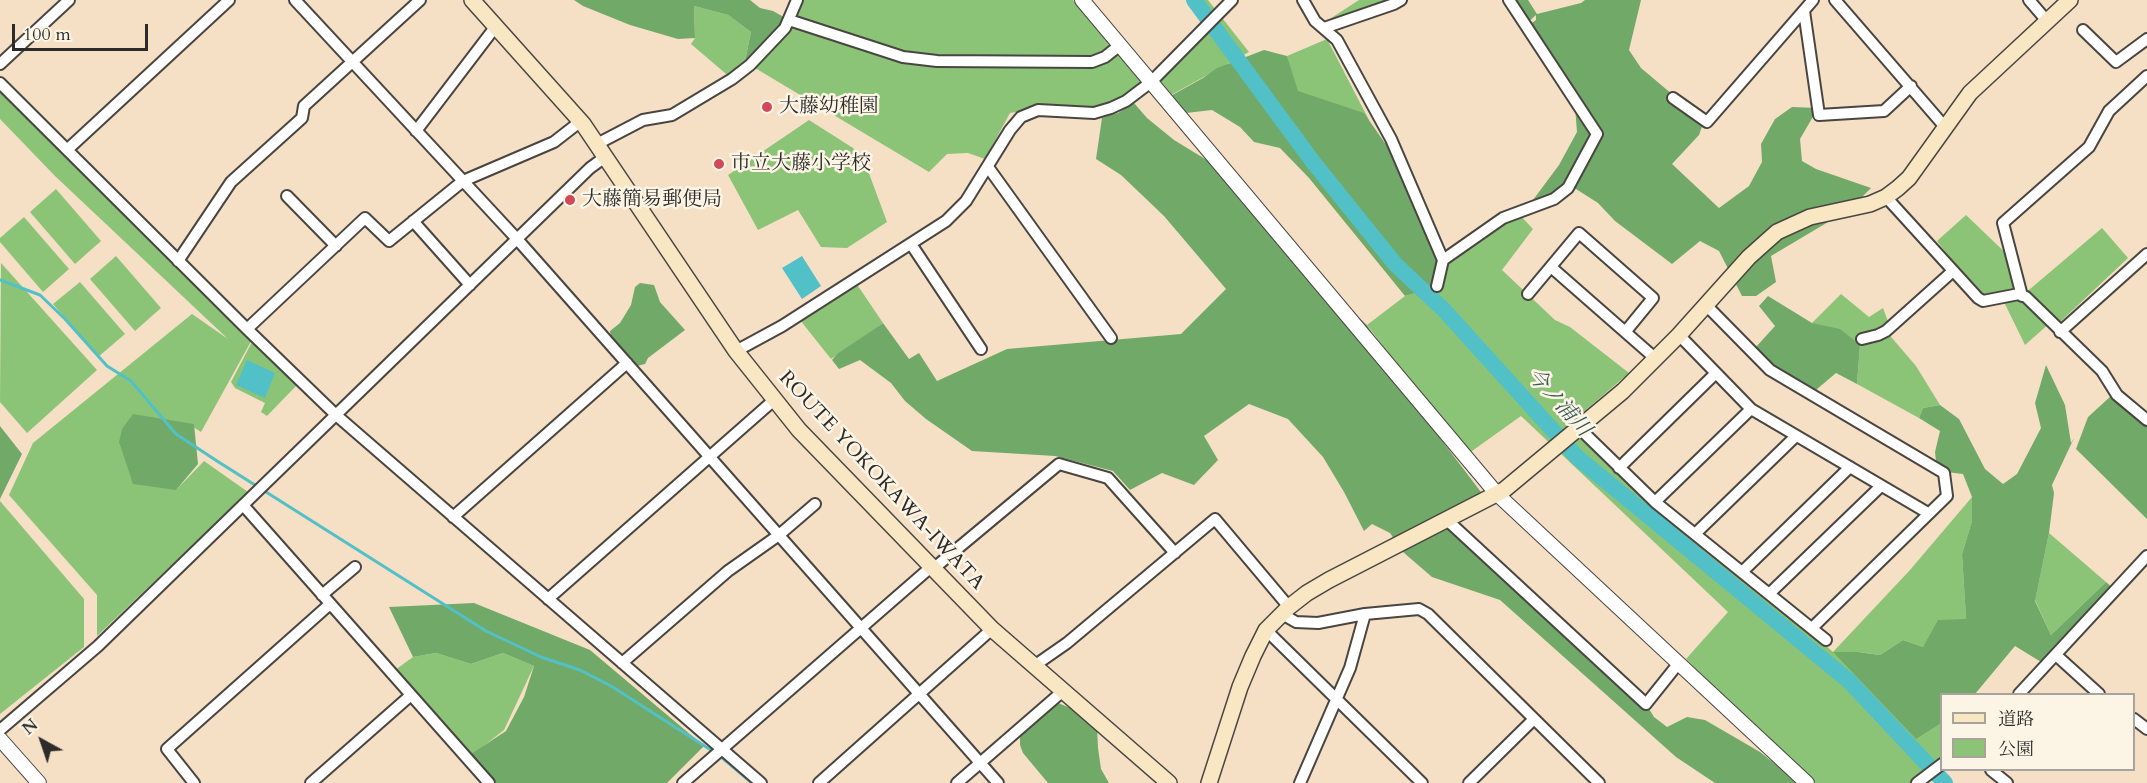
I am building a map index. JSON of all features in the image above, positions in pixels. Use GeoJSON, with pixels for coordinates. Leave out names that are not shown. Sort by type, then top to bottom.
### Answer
{"type":"FeatureCollection","features":[{"type":"Feature","properties":{"kind":"main road"},"geometry":{"type":"LineString","coordinates":[[1209,783],[1240,687],[1266,630],[1285,611],[1307,593],[1329,580],[1497,494],[1623,391],[1707,306],[1749,257],[1777,232],[1810,217],[1850,209],[1886,197],[1909,178],[1970,93],[2070,0]]}},
{"type":"Feature","properties":{"kind":"main road","name":"ROUTE YOKOKAWA-IWATA"},"geometry":{"type":"LineString","coordinates":[[478,2],[496,26],[581,121],[736,351],[799,430],[992,629],[1169,783]]}},
{"type":"Feature","properties":{"kind":"street"},"geometry":{"type":"LineString","coordinates":[[0,64],[69,0]]}},
{"type":"Feature","properties":{"kind":"street"},"geometry":{"type":"LineString","coordinates":[[68,149],[229,0]]}},
{"type":"Feature","properties":{"kind":"street"},"geometry":{"type":"LineString","coordinates":[[295,0],[517,239],[998,783]]}},
{"type":"Feature","properties":{"kind":"street"},"geometry":{"type":"LineString","coordinates":[[178,261],[231,182],[302,118],[304,106],[420,0]]}},
{"type":"Feature","properties":{"kind":"street"},"geometry":{"type":"LineString","coordinates":[[0,730],[98,646],[590,168],[601,151],[643,120],[672,115],[750,66],[786,28],[797,0]]}},
{"type":"Feature","properties":{"kind":"street"},"geometry":{"type":"LineString","coordinates":[[1082,0],[1497,494],[1807,783]]}},
{"type":"Feature","properties":{"kind":"street"},"geometry":{"type":"LineString","coordinates":[[736,351],[782,326],[946,221],[963,204],[1010,130],[1022,117],[1038,110],[1094,113],[1126,101],[1151,82],[1232,0]]}},
{"type":"Feature","properties":{"kind":"street"},"geometry":{"type":"LineString","coordinates":[[1303,0],[1315,21],[1337,40],[1391,139],[1443,260],[1437,286]]}},
{"type":"Feature","properties":{"kind":"street"},"geometry":{"type":"LineString","coordinates":[[1324,28],[1401,0]]}},
{"type":"Feature","properties":{"kind":"street"},"geometry":{"type":"LineString","coordinates":[[1443,260],[1503,218],[1554,199],[1568,188],[1597,134],[1509,0]]}},
{"type":"Feature","properties":{"kind":"street"},"geometry":{"type":"LineString","coordinates":[[1672,98],[1707,122],[1813,0]]}},
{"type":"Feature","properties":{"kind":"street"},"geometry":{"type":"LineString","coordinates":[[1835,0],[1946,127]]}},
{"type":"Feature","properties":{"kind":"street"},"geometry":{"type":"LineString","coordinates":[[2029,0],[2047,21]]}},
{"type":"Feature","properties":{"kind":"street"},"geometry":{"type":"LineString","coordinates":[[1804,11],[1819,115],[1884,111],[1911,86]]}},
{"type":"Feature","properties":{"kind":"street"},"geometry":{"type":"LineString","coordinates":[[789,20],[903,57],[937,61],[1092,62],[1105,57],[1120,45]]}},
{"type":"Feature","properties":{"kind":"street"},"geometry":{"type":"LineString","coordinates":[[416,131],[496,26]]}},
{"type":"Feature","properties":{"kind":"street"},"geometry":{"type":"LineString","coordinates":[[2083,30],[2116,62],[2147,39]]}},
{"type":"Feature","properties":{"kind":"street"},"geometry":{"type":"LineString","coordinates":[[2022,296],[2003,223],[2089,147],[2109,111],[2147,76]]}},
{"type":"Feature","properties":{"kind":"street"},"geometry":{"type":"LineString","coordinates":[[0,83],[247,330],[336,415],[761,783]]}},
{"type":"Feature","properties":{"kind":"street"},"geometry":{"type":"LineString","coordinates":[[247,330],[365,218],[389,241],[463,181],[554,142],[581,121]]}},
{"type":"Feature","properties":{"kind":"street"},"geometry":{"type":"LineString","coordinates":[[988,167],[1111,338]]}},
{"type":"Feature","properties":{"kind":"street"},"geometry":{"type":"LineString","coordinates":[[287,196],[336,246]]}},
{"type":"Feature","properties":{"kind":"street"},"geometry":{"type":"LineString","coordinates":[[1886,197],[1978,298],[1983,301],[2019,294],[2022,296],[2102,371],[2117,394],[2147,420]]}},
{"type":"Feature","properties":{"kind":"street"},"geometry":{"type":"LineString","coordinates":[[413,221],[470,285]]}},
{"type":"Feature","properties":{"kind":"street"},"geometry":{"type":"LineString","coordinates":[[1528,294],[1579,233],[1653,298],[1626,331]]}},
{"type":"Feature","properties":{"kind":"street"},"geometry":{"type":"LineString","coordinates":[[911,244],[981,349]]}},
{"type":"Feature","properties":{"kind":"street"},"geometry":{"type":"LineString","coordinates":[[2060,332],[2147,254]]}},
{"type":"Feature","properties":{"kind":"street"},"geometry":{"type":"LineString","coordinates":[[1551,267],[1656,359]]}},
{"type":"Feature","properties":{"kind":"street"},"geometry":{"type":"LineString","coordinates":[[1862,339],[1886,331],[1953,271]]}},
{"type":"Feature","properties":{"kind":"street"},"geometry":{"type":"LineString","coordinates":[[1707,306],[1770,370],[1944,473],[1947,495],[1812,628]]}},
{"type":"Feature","properties":{"kind":"street"},"geometry":{"type":"LineString","coordinates":[[1679,335],[1751,409],[1928,513]]}},
{"type":"Feature","properties":{"kind":"street"},"geometry":{"type":"LineString","coordinates":[[453,518],[627,363]]}},
{"type":"Feature","properties":{"kind":"street"},"geometry":{"type":"LineString","coordinates":[[1619,468],[1716,373]]}},
{"type":"Feature","properties":{"kind":"street"},"geometry":{"type":"LineString","coordinates":[[548,599],[774,400]]}},
{"type":"Feature","properties":{"kind":"street"},"geometry":{"type":"LineString","coordinates":[[1655,502],[1751,409]]}},
{"type":"Feature","properties":{"kind":"street"},"geometry":{"type":"LineString","coordinates":[[1695,534],[1796,436]]}},
{"type":"Feature","properties":{"kind":"street"},"geometry":{"type":"LineString","coordinates":[[1568,438],[1619,468],[1655,502],[1826,640]]}},
{"type":"Feature","properties":{"kind":"street"},"geometry":{"type":"LineString","coordinates":[[683,783],[861,628],[1059,464],[1108,478],[1175,553]]}},
{"type":"Feature","properties":{"kind":"street"},"geometry":{"type":"LineString","coordinates":[[1742,572],[1850,467]]}},
{"type":"Feature","properties":{"kind":"street"},"geometry":{"type":"LineString","coordinates":[[1769,594],[1881,486]]}},
{"type":"Feature","properties":{"kind":"street"},"geometry":{"type":"LineString","coordinates":[[622,663],[728,571],[779,535],[815,504]]}},
{"type":"Feature","properties":{"kind":"street"},"geometry":{"type":"LineString","coordinates":[[243,505],[489,783]]}},
{"type":"Feature","properties":{"kind":"street"},"geometry":{"type":"LineString","coordinates":[[1034,666],[1067,643],[1215,519],[1285,611],[1296,622],[1318,623],[1365,614],[1419,609],[1428,614],[1599,783]]}},
{"type":"Feature","properties":{"kind":"street"},"geometry":{"type":"LineString","coordinates":[[1447,520],[1646,704],[1678,664]]}},
{"type":"Feature","properties":{"kind":"street"},"geometry":{"type":"LineString","coordinates":[[2020,693],[2147,556]]}},
{"type":"Feature","properties":{"kind":"street"},"geometry":{"type":"LineString","coordinates":[[322,595],[355,567]]}},
{"type":"Feature","properties":{"kind":"street"},"geometry":{"type":"LineString","coordinates":[[194,783],[167,749],[330,604]]}},
{"type":"Feature","properties":{"kind":"street"},"geometry":{"type":"LineString","coordinates":[[1300,783],[1338,700],[1350,668],[1365,614]]}},
{"type":"Feature","properties":{"kind":"street"},"geometry":{"type":"LineString","coordinates":[[819,783],[992,629]]}},
{"type":"Feature","properties":{"kind":"street"},"geometry":{"type":"LineString","coordinates":[[1266,630],[1422,783]]}},
{"type":"Feature","properties":{"kind":"street"},"geometry":{"type":"LineString","coordinates":[[2056,655],[2097,693]]}},
{"type":"Feature","properties":{"kind":"street"},"geometry":{"type":"LineString","coordinates":[[957,783],[1063,691]]}},
{"type":"Feature","properties":{"kind":"street"},"geometry":{"type":"LineString","coordinates":[[311,783],[411,695]]}},
{"type":"Feature","properties":{"kind":"street"},"geometry":{"type":"LineString","coordinates":[[1469,783],[1534,719]]}},
{"type":"Feature","properties":{"kind":"street"},"geometry":{"type":"LineString","coordinates":[[0,739],[39,783]]}},
{"type":"Feature","properties":{"kind":"street"},"geometry":{"type":"LineString","coordinates":[[1917,783],[1940,765]]}},
{"type":"Feature","properties":{"kind":"street"},"geometry":{"type":"LineString","coordinates":[[1992,771],[2007,783]]}},
{"type":"Feature","properties":{"kind":"green space"},"geometry":{"type":"Polygon","coordinates":[[[574,0],[750,0],[760,8],[773,11],[789,20],[744,66],[751,32],[728,15],[694,6],[695,38],[678,39],[630,25],[583,6],[574,0]]]}},
{"type":"Feature","properties":{"kind":"green space"},"geometry":{"type":"Polygon","coordinates":[[[801,0],[1073,0],[1142,83],[1101,111],[1060,105],[1010,113],[985,159],[968,153],[947,154],[929,172],[750,65],[801,0]]]}},
{"type":"Feature","properties":{"kind":"green space"},"geometry":{"type":"Polygon","coordinates":[[[1191,0],[1208,0],[1249,52],[1171,95],[1157,79],[1214,27],[1191,0]]]}},
{"type":"Feature","properties":{"kind":"green space"},"geometry":{"type":"Polygon","coordinates":[[[1359,0],[1399,0],[1322,24],[1359,0]]]}},
{"type":"Feature","properties":{"kind":"green space"},"geometry":{"type":"Polygon","coordinates":[[[1508,0],[1528,0],[1537,14],[1585,0],[1641,0],[1629,50],[1641,68],[1704,121],[1699,135],[1672,164],[1719,208],[1749,186],[1762,162],[1761,144],[1775,119],[1792,107],[1818,108],[1800,139],[1802,161],[1816,169],[1871,188],[1850,209],[1771,256],[1776,282],[1756,296],[1742,296],[1719,251],[1700,241],[1672,264],[1615,221],[1598,203],[1576,189],[1527,208],[1559,165],[1577,132],[1574,94],[1526,27],[1536,20],[1536,15],[1525,25],[1508,0]]]}},
{"type":"Feature","properties":{"kind":"green space"},"geometry":{"type":"Polygon","coordinates":[[[694,6],[728,15],[751,32],[744,66],[732,79],[691,44],[695,38],[694,6]]]}},
{"type":"Feature","properties":{"kind":"green space"},"geometry":{"type":"Polygon","coordinates":[[[1327,39],[1369,120],[1296,92],[1287,56],[1327,39]]]}},
{"type":"Feature","properties":{"kind":"green space"},"geometry":{"type":"Polygon","coordinates":[[[1264,50],[1287,56],[1298,91],[1364,113],[1405,172],[1441,255],[1432,288],[1405,296],[1309,178],[1280,148],[1254,142],[1240,127],[1212,110],[1186,113],[1165,99],[1217,68],[1264,50]]]}},
{"type":"Feature","properties":{"kind":"green space"},"geometry":{"type":"Polygon","coordinates":[[[0,85],[254,336],[201,432],[187,423],[176,490],[204,461],[248,492],[97,636],[97,595],[9,495],[33,443],[192,314],[228,339],[55,176],[0,119],[0,85]]]}},
{"type":"Feature","properties":{"kind":"green space"},"geometry":{"type":"Polygon","coordinates":[[[1134,103],[1147,118],[1174,140],[1228,173],[1319,282],[1367,325],[1427,421],[1487,500],[1447,520],[1646,704],[1654,717],[1667,727],[1687,717],[1705,720],[1760,752],[1799,783],[1715,783],[1676,757],[1500,600],[1432,577],[1403,552],[1390,533],[1372,524],[1364,531],[1323,457],[1288,419],[1249,404],[1204,436],[1218,460],[1194,485],[1162,473],[1130,490],[1113,471],[1055,456],[972,451],[926,419],[905,401],[891,383],[860,360],[839,369],[832,360],[837,354],[883,323],[909,359],[919,353],[937,381],[1007,349],[1181,334],[1226,289],[1164,216],[1121,175],[1096,159],[1102,118],[1118,113],[1134,103]]]}},
{"type":"Feature","properties":{"kind":"green space"},"geometry":{"type":"Polygon","coordinates":[[[809,120],[853,148],[867,168],[887,222],[847,248],[821,247],[798,210],[758,230],[728,175],[809,120]]]}},
{"type":"Feature","properties":{"kind":"green space"},"geometry":{"type":"Polygon","coordinates":[[[56,189],[101,241],[75,264],[30,212],[56,189]]]}},
{"type":"Feature","properties":{"kind":"green space"},"geometry":{"type":"Polygon","coordinates":[[[1518,213],[1533,229],[1502,270],[1555,320],[1570,327],[1629,373],[1567,426],[1754,582],[1833,652],[1910,570],[1972,497],[1972,521],[1962,554],[1966,619],[1923,647],[1903,640],[1880,655],[1858,652],[1834,653],[1940,721],[1940,762],[1918,783],[1811,783],[1686,659],[1728,612],[1521,416],[1465,456],[1367,325],[1405,296],[1437,286],[1443,260],[1518,213]]]}},
{"type":"Feature","properties":{"kind":"green space"},"geometry":{"type":"Polygon","coordinates":[[[1966,215],[2013,260],[2023,295],[2102,228],[2128,258],[2059,323],[2051,322],[2025,345],[2002,298],[1983,301],[1937,241],[1966,215]]]}},
{"type":"Feature","properties":{"kind":"green space"},"geometry":{"type":"Polygon","coordinates":[[[24,217],[69,269],[43,292],[0,242],[0,238],[24,217]]]}},
{"type":"Feature","properties":{"kind":"green space"},"geometry":{"type":"Polygon","coordinates":[[[116,256],[161,308],[135,331],[90,279],[116,256]]]}},
{"type":"Feature","properties":{"kind":"green space"},"geometry":{"type":"Polygon","coordinates":[[[1,263],[97,370],[27,433],[0,402],[1,263]]]}},
{"type":"Feature","properties":{"kind":"green space"},"geometry":{"type":"Polygon","coordinates":[[[80,282],[125,334],[98,357],[53,304],[80,282]]]}},
{"type":"Feature","properties":{"kind":"green space"},"geometry":{"type":"Polygon","coordinates":[[[640,283],[654,285],[660,302],[685,330],[648,358],[645,364],[637,366],[632,364],[611,338],[610,331],[620,323],[631,305],[635,287],[640,283]]]}},
{"type":"Feature","properties":{"kind":"green space"},"geometry":{"type":"Polygon","coordinates":[[[856,283],[883,323],[831,359],[800,320],[856,283]]]}},
{"type":"Feature","properties":{"kind":"green space"},"geometry":{"type":"Polygon","coordinates":[[[1841,294],[1869,317],[1883,308],[1890,327],[1886,331],[1916,366],[1940,405],[1923,408],[1919,418],[1857,384],[1860,345],[1812,323],[1841,294]]]}},
{"type":"Feature","properties":{"kind":"green space"},"geometry":{"type":"Polygon","coordinates":[[[1768,296],[1812,323],[1840,329],[1860,345],[1857,384],[1836,373],[1810,395],[1763,364],[1756,347],[1775,326],[1759,306],[1768,296]]]}},
{"type":"Feature","properties":{"kind":"green space"},"geometry":{"type":"Polygon","coordinates":[[[253,340],[297,385],[267,416],[261,412],[265,403],[235,388],[231,382],[253,340]]]}},
{"type":"Feature","properties":{"kind":"green space"},"geometry":{"type":"Polygon","coordinates":[[[2046,365],[2065,405],[2071,443],[2074,438],[2052,485],[2054,493],[2049,533],[2035,601],[2051,635],[2106,582],[2115,590],[2046,665],[2015,646],[1976,693],[1940,693],[1940,724],[1916,739],[1833,652],[1880,655],[1903,640],[1923,647],[1938,620],[1966,619],[1962,554],[1972,521],[1972,497],[1963,474],[1946,472],[1936,461],[1935,452],[1940,431],[1919,418],[1923,408],[1940,405],[1959,419],[1985,469],[2003,484],[2017,474],[2041,428],[2035,403],[2046,365]]]}},
{"type":"Feature","properties":{"kind":"green space"},"geometry":{"type":"Polygon","coordinates":[[[2111,396],[2147,422],[2147,519],[2076,449],[2088,417],[2111,396]]]}},
{"type":"Feature","properties":{"kind":"green space"},"geometry":{"type":"Polygon","coordinates":[[[133,414],[194,424],[198,464],[176,490],[133,484],[119,442],[122,429],[133,414]]]}},
{"type":"Feature","properties":{"kind":"green space"},"geometry":{"type":"Polygon","coordinates":[[[0,426],[22,454],[0,499],[0,426]]]}},
{"type":"Feature","properties":{"kind":"green space"},"geometry":{"type":"Polygon","coordinates":[[[0,501],[84,599],[84,647],[0,714],[0,501]]]}},
{"type":"Feature","properties":{"kind":"green space"},"geometry":{"type":"Polygon","coordinates":[[[2049,533],[2106,582],[2051,635],[2035,600],[2049,533]]]}},
{"type":"Feature","properties":{"kind":"green space"},"geometry":{"type":"Polygon","coordinates":[[[474,603],[590,650],[704,746],[667,783],[496,783],[471,754],[506,731],[524,697],[534,666],[503,653],[471,664],[436,653],[413,657],[389,607],[474,603]]]}},
{"type":"Feature","properties":{"kind":"green space"},"geometry":{"type":"Polygon","coordinates":[[[436,653],[471,664],[503,653],[534,666],[504,730],[467,759],[391,673],[413,657],[436,653]]]}},
{"type":"Feature","properties":{"kind":"green space"},"geometry":{"type":"Polygon","coordinates":[[[1058,703],[1080,712],[1097,727],[1101,769],[1109,783],[1048,783],[1023,753],[1020,735],[1030,720],[1058,703]]]}},
{"type":"Feature","properties":{"kind":"water"},"geometry":{"type":"Polygon","coordinates":[[[802,256],[821,286],[802,299],[782,268],[802,256]]]}},
{"type":"Feature","properties":{"kind":"water"},"geometry":{"type":"Polygon","coordinates":[[[247,360],[275,373],[265,398],[236,385],[247,360]]]}},
{"type":"Feature","properties":{"kind":"waterway","name":"今ノ浦川"},"geometry":{"type":"LineString","coordinates":[[1194,0],[1313,162],[1395,264],[1444,310],[1578,458],[1849,681],[1945,783]]}},
{"type":"Feature","properties":{"kind":"waterway"},"geometry":{"type":"LineString","coordinates":[[0,280],[40,295],[107,366],[131,381],[176,434],[486,631],[541,657],[580,670],[611,686],[714,752]]}},
{"type":"Feature","properties":{"kind":"waterway"},"geometry":{"type":"LineString","coordinates":[[720,756],[752,783]]}},
{"type":"Feature","properties":{"kind":"place","name":"大藤幼稚園"},"geometry":{"type":"Point","coordinates":[767,107]}},
{"type":"Feature","properties":{"kind":"place","name":"市立大藤小学校"},"geometry":{"type":"Point","coordinates":[719,164]}},
{"type":"Feature","properties":{"kind":"place","name":"大藤簡易郵便局"},"geometry":{"type":"Point","coordinates":[570,200]}}]}
